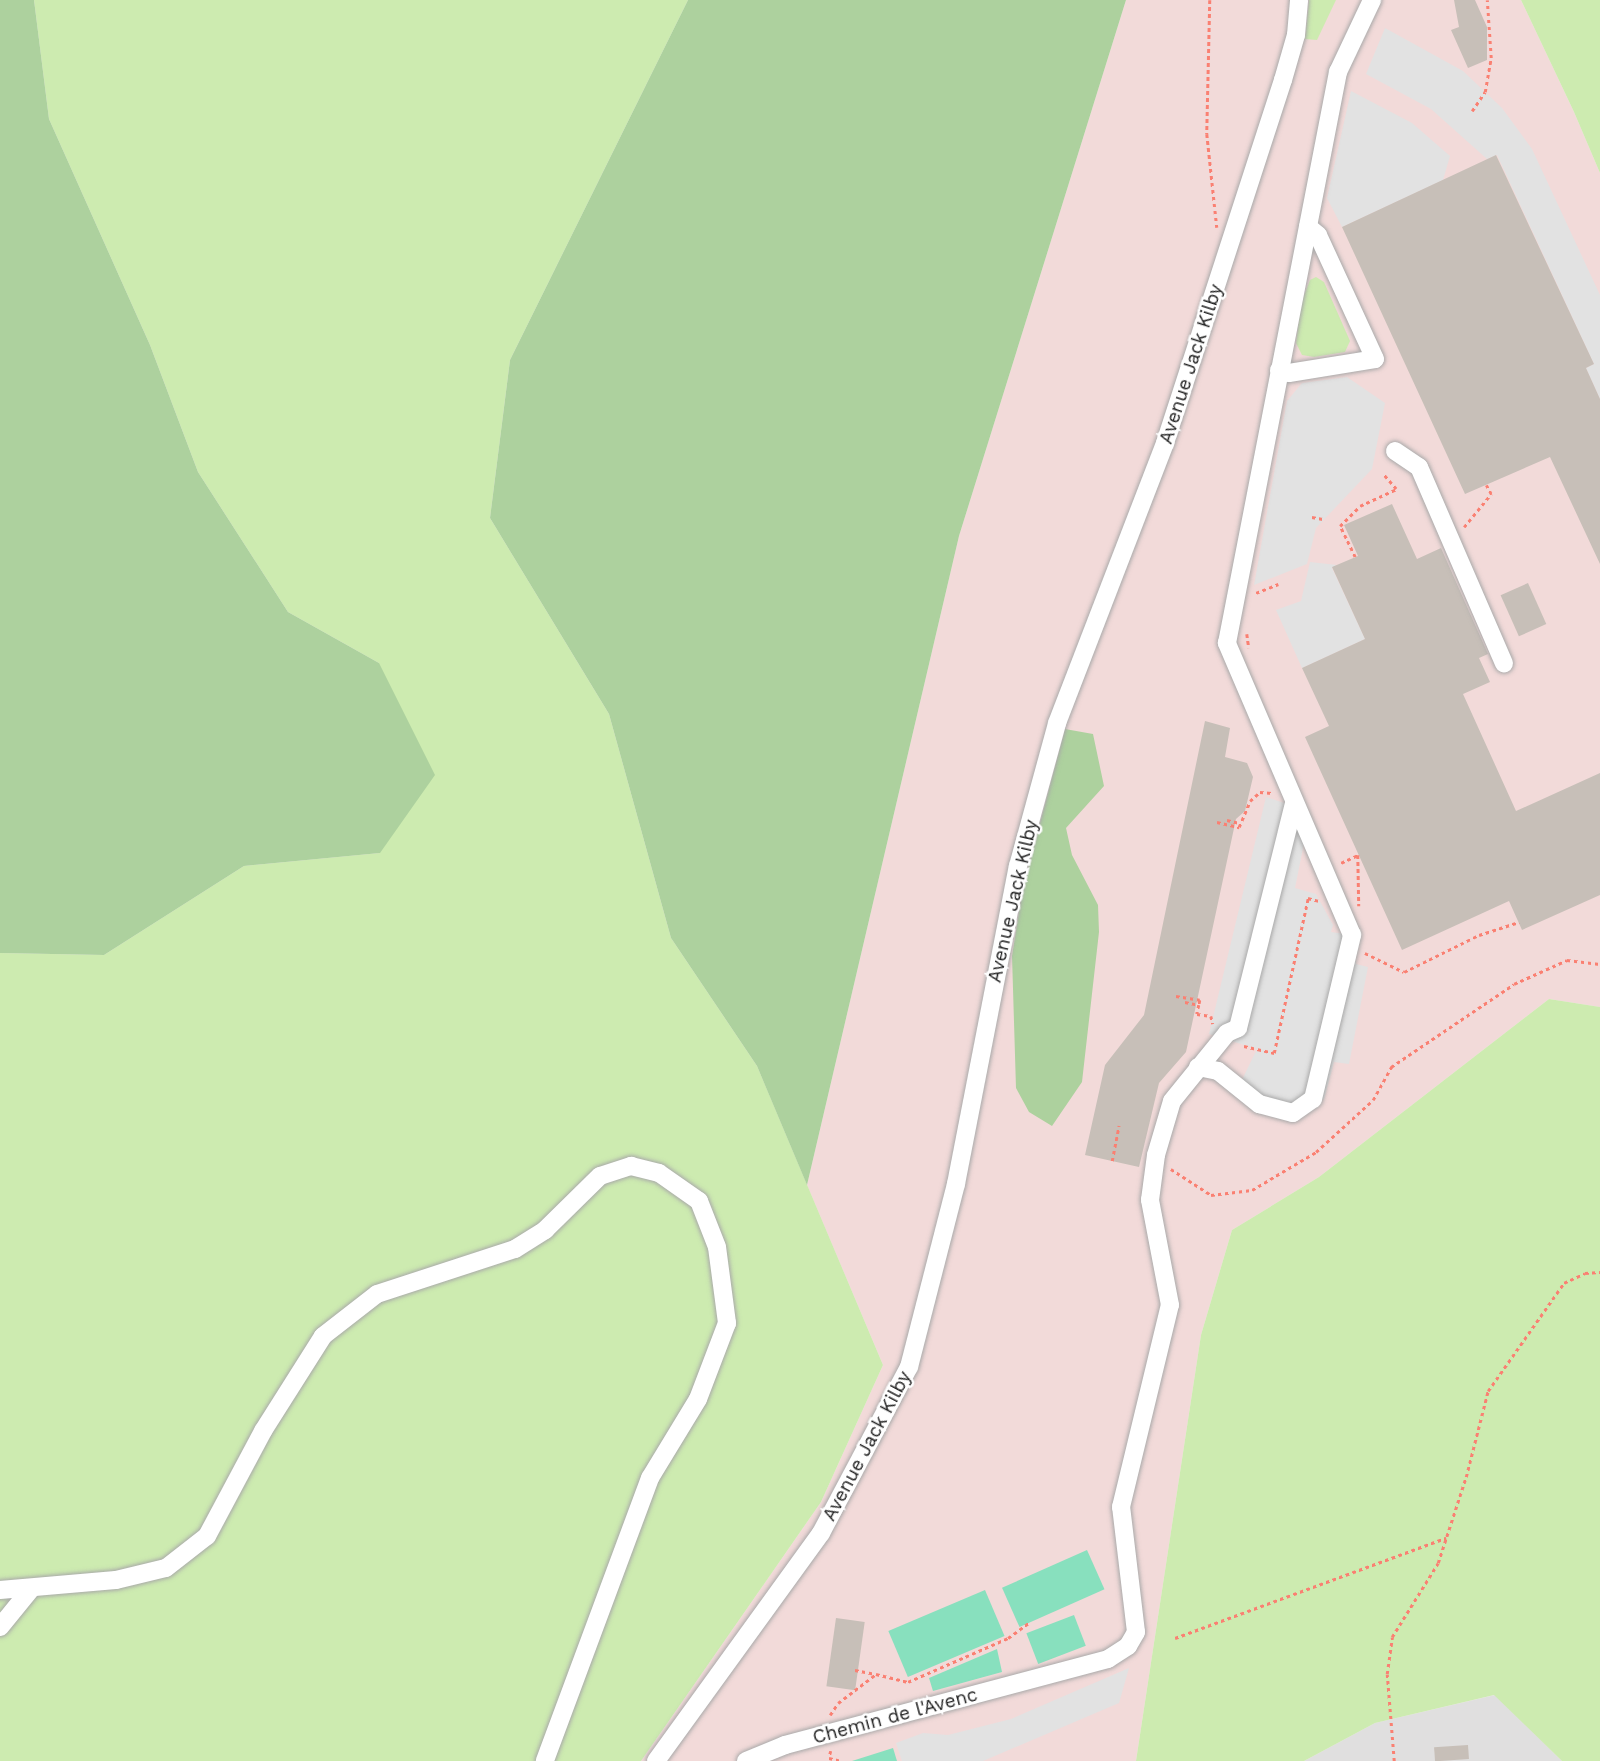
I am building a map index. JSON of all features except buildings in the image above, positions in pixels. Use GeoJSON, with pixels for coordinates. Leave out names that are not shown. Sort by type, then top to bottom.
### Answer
{"type":"FeatureCollection","features":[{"type":"Feature","properties":{"kind":"street","name":"Avenue Jack Kilby"},"geometry":{"type":"LineString","coordinates":[[656,1761],[821,1532],[909,1367],[956,1184],[1018,866],[1057,723],[1165,443],[1293,47],[1299,0]]}},
{"type":"Feature","properties":{"kind":"street"},"geometry":{"type":"LineString","coordinates":[[1198,1067],[1218,1071],[1259,1104],[1293,1113],[1312,1099],[1352,935],[1227,643],[1338,72],[1372,0]]}},
{"type":"Feature","properties":{"kind":"street"},"geometry":{"type":"LineString","coordinates":[[1279,370],[1289,373],[1375,359],[1323,246],[1308,226]]}},
{"type":"Feature","properties":{"kind":"street"},"geometry":{"type":"LineString","coordinates":[[1395,451],[1419,467],[1504,663]]}},
{"type":"Feature","properties":{"kind":"street"},"geometry":{"type":"LineString","coordinates":[[1156,1155],[1172,1101],[1227,1033],[1238,1028],[1294,803]]}},
{"type":"Feature","properties":{"kind":"street","name":"Chemin de l'Avenc"},"geometry":{"type":"LineString","coordinates":[[746,1761],[785,1745],[1108,1659],[1128,1646],[1136,1632],[1121,1507],[1170,1306],[1150,1200],[1156,1155]]}},
{"type":"Feature","properties":{"kind":"street"},"geometry":{"type":"LineString","coordinates":[[0,1590],[116,1580],[166,1568],[207,1536],[263,1432],[323,1336],[377,1294],[515,1249],[545,1230],[600,1176],[631,1166],[659,1173],[699,1201],[717,1247],[727,1323],[698,1399],[650,1478],[545,1761]]}},
{"type":"Feature","properties":{"kind":"street"},"geometry":{"type":"LineString","coordinates":[[0,1627],[31,1589]]}},
{"type":"Feature","properties":{"kind":"path"},"geometry":{"type":"LineString","coordinates":[[1210,0],[1207,134],[1217,229],[1229,249]]}},
{"type":"Feature","properties":{"kind":"path"},"geometry":{"type":"LineString","coordinates":[[1472,111],[1485,92],[1491,58],[1487,0]]}},
{"type":"Feature","properties":{"kind":"path"},"geometry":{"type":"LineString","coordinates":[[1354,557],[1340,526],[1360,506],[1396,489],[1383,474]]}},
{"type":"Feature","properties":{"kind":"path"},"geometry":{"type":"LineString","coordinates":[[1452,541],[1491,494],[1486,485]]}},
{"type":"Feature","properties":{"kind":"path"},"geometry":{"type":"LineString","coordinates":[[1312,517],[1323,519]]}},
{"type":"Feature","properties":{"kind":"path"},"geometry":{"type":"LineString","coordinates":[[1253,594],[1278,584]]}},
{"type":"Feature","properties":{"kind":"path"},"geometry":{"type":"LineString","coordinates":[[1246,625],[1250,649]]}},
{"type":"Feature","properties":{"kind":"path"},"geometry":{"type":"LineString","coordinates":[[1216,822],[1239,827],[1260,792]]}},
{"type":"Feature","properties":{"kind":"path"},"geometry":{"type":"LineString","coordinates":[[1227,820],[1240,823]]}},
{"type":"Feature","properties":{"kind":"path"},"geometry":{"type":"LineString","coordinates":[[1333,866],[1358,855]]}},
{"type":"Feature","properties":{"kind":"path"},"geometry":{"type":"LineString","coordinates":[[1244,1046],[1274,1054],[1308,898],[1326,902]]}},
{"type":"Feature","properties":{"kind":"path"},"geometry":{"type":"LineString","coordinates":[[1358,950],[1405,972],[1479,935],[1519,922]]}},
{"type":"Feature","properties":{"kind":"path"},"geometry":{"type":"LineString","coordinates":[[1156,1155],[1179,1177],[1211,1195],[1252,1190],[1316,1152],[1373,1100],[1391,1067],[1514,984],[1567,960],[1600,964]]}},
{"type":"Feature","properties":{"kind":"path"},"geometry":{"type":"LineString","coordinates":[[1176,996],[1200,1000],[1197,1014],[1211,1016]]}},
{"type":"Feature","properties":{"kind":"path"},"geometry":{"type":"LineString","coordinates":[[1185,1002],[1199,1005]]}},
{"type":"Feature","properties":{"kind":"path"},"geometry":{"type":"LineString","coordinates":[[1112,1161],[1119,1126]]}},
{"type":"Feature","properties":{"kind":"path"},"geometry":{"type":"LineString","coordinates":[[1394,1761],[1387,1674],[1392,1637],[1438,1563],[1488,1391],[1564,1283],[1585,1273],[1600,1272]]}},
{"type":"Feature","properties":{"kind":"path"},"geometry":{"type":"LineString","coordinates":[[1175,1638],[1446,1538]]}},
{"type":"Feature","properties":{"kind":"path"},"geometry":{"type":"LineString","coordinates":[[855,1670],[908,1682],[1008,1638],[1030,1622]]}},
{"type":"Feature","properties":{"kind":"path"},"geometry":{"type":"LineString","coordinates":[[834,1721],[830,1713],[838,1703],[876,1674]]}},
{"type":"Feature","properties":{"kind":"path"},"geometry":{"type":"LineString","coordinates":[[833,1748],[829,1758],[842,1761]]}},
{"type":"Feature","properties":{"kind":"shaded area"},"geometry":{"type":"Polygon","coordinates":[[[1126,0],[1521,0],[1574,112],[1600,173],[1600,1007],[1549,999],[1319,1177],[1232,1230],[1201,1335],[1136,1761],[641,1761],[821,1502],[883,1365],[807,1185],[959,536],[1126,0]]]}},
{"type":"Feature","properties":{"kind":"shaded area"},"geometry":{"type":"Polygon","coordinates":[[[1385,28],[1463,71],[1502,108],[1532,149],[1600,295],[1600,399],[1586,368],[1594,364],[1497,155],[1487,159],[1431,109],[1366,74],[1385,28]]]}},
{"type":"Feature","properties":{"kind":"shaded area"},"geometry":{"type":"Polygon","coordinates":[[[1351,91],[1412,123],[1450,156],[1443,180],[1342,227],[1327,198],[1351,91]]]}},
{"type":"Feature","properties":{"kind":"shaded area"},"geometry":{"type":"Polygon","coordinates":[[[1347,377],[1385,403],[1372,469],[1316,528],[1307,564],[1254,585],[1287,401],[1302,383],[1347,377]]]}},
{"type":"Feature","properties":{"kind":"shaded area"},"geometry":{"type":"Polygon","coordinates":[[[1310,562],[1337,565],[1332,568],[1365,639],[1302,668],[1276,610],[1301,601],[1310,562]]]}},
{"type":"Feature","properties":{"kind":"shaded area"},"geometry":{"type":"Polygon","coordinates":[[[1266,797],[1287,804],[1295,828],[1306,833],[1295,888],[1316,894],[1333,925],[1331,932],[1352,935],[1356,964],[1368,967],[1349,1064],[1334,1062],[1324,1099],[1293,1113],[1238,1088],[1257,1049],[1209,1034],[1266,797]]]}},
{"type":"Feature","properties":{"kind":"shaded area"},"geometry":{"type":"Polygon","coordinates":[[[1129,1668],[1119,1703],[983,1761],[902,1761],[896,1743],[923,1733],[948,1735],[1011,1719],[1129,1668]]]}},
{"type":"Feature","properties":{"kind":"shaded area"},"geometry":{"type":"Polygon","coordinates":[[[1495,1695],[1562,1761],[1304,1761],[1375,1723],[1495,1695]]]}},
{"type":"Feature","properties":{"kind":"green space"},"geometry":{"type":"Polygon","coordinates":[[[0,0],[34,0],[49,119],[150,345],[198,472],[288,612],[379,663],[435,775],[380,853],[244,866],[104,955],[0,953],[0,0]]]}},
{"type":"Feature","properties":{"kind":"green space"},"geometry":{"type":"Polygon","coordinates":[[[34,0],[688,0],[510,360],[490,518],[609,714],[671,938],[757,1066],[883,1365],[821,1502],[641,1761],[0,1761],[0,953],[104,955],[244,866],[380,853],[379,663],[288,612],[198,472],[150,345],[49,119],[34,0]]]}},
{"type":"Feature","properties":{"kind":"green space"},"geometry":{"type":"Polygon","coordinates":[[[688,0],[1126,0],[959,536],[807,1185],[757,1066],[671,938],[609,714],[490,518],[510,360],[688,0]]]}},
{"type":"Feature","properties":{"kind":"green space"},"geometry":{"type":"Polygon","coordinates":[[[1309,0],[1336,0],[1317,40],[1305,39],[1309,0]]]}},
{"type":"Feature","properties":{"kind":"green space"},"geometry":{"type":"Polygon","coordinates":[[[1521,0],[1600,0],[1600,173],[1574,112],[1521,0]]]}},
{"type":"Feature","properties":{"kind":"green space"},"geometry":{"type":"Polygon","coordinates":[[[1316,277],[1324,282],[1350,341],[1345,352],[1314,357],[1302,355],[1296,343],[1301,303],[1310,280],[1316,277]]]}},
{"type":"Feature","properties":{"kind":"green space"},"geometry":{"type":"Polygon","coordinates":[[[1065,729],[1093,734],[1104,786],[1066,828],[1072,855],[1098,905],[1099,932],[1082,1082],[1052,1126],[1029,1112],[1016,1088],[1012,956],[1023,887],[1065,729]]]}},
{"type":"Feature","properties":{"kind":"green space"},"geometry":{"type":"Polygon","coordinates":[[[1549,999],[1600,1007],[1600,1761],[1562,1761],[1494,1695],[1375,1723],[1304,1761],[1136,1761],[1201,1335],[1232,1230],[1319,1177],[1549,999]]]}},
{"type":"Feature","properties":{"kind":"green space"},"geometry":{"type":"Polygon","coordinates":[[[1087,1550],[1104,1589],[1020,1627],[1002,1588],[1087,1550]]]}},
{"type":"Feature","properties":{"kind":"green space"},"geometry":{"type":"Polygon","coordinates":[[[985,1590],[1005,1636],[908,1677],[888,1631],[985,1590]]]}},
{"type":"Feature","properties":{"kind":"green space"},"geometry":{"type":"Polygon","coordinates":[[[1074,1615],[1086,1646],[1038,1664],[1026,1633],[1074,1615]]]}},
{"type":"Feature","properties":{"kind":"green space"},"geometry":{"type":"Polygon","coordinates":[[[997,1649],[1002,1672],[933,1691],[929,1678],[997,1649]]]}},
{"type":"Feature","properties":{"kind":"green space"},"geometry":{"type":"Polygon","coordinates":[[[893,1748],[897,1761],[852,1761],[893,1748]]]}}]}
